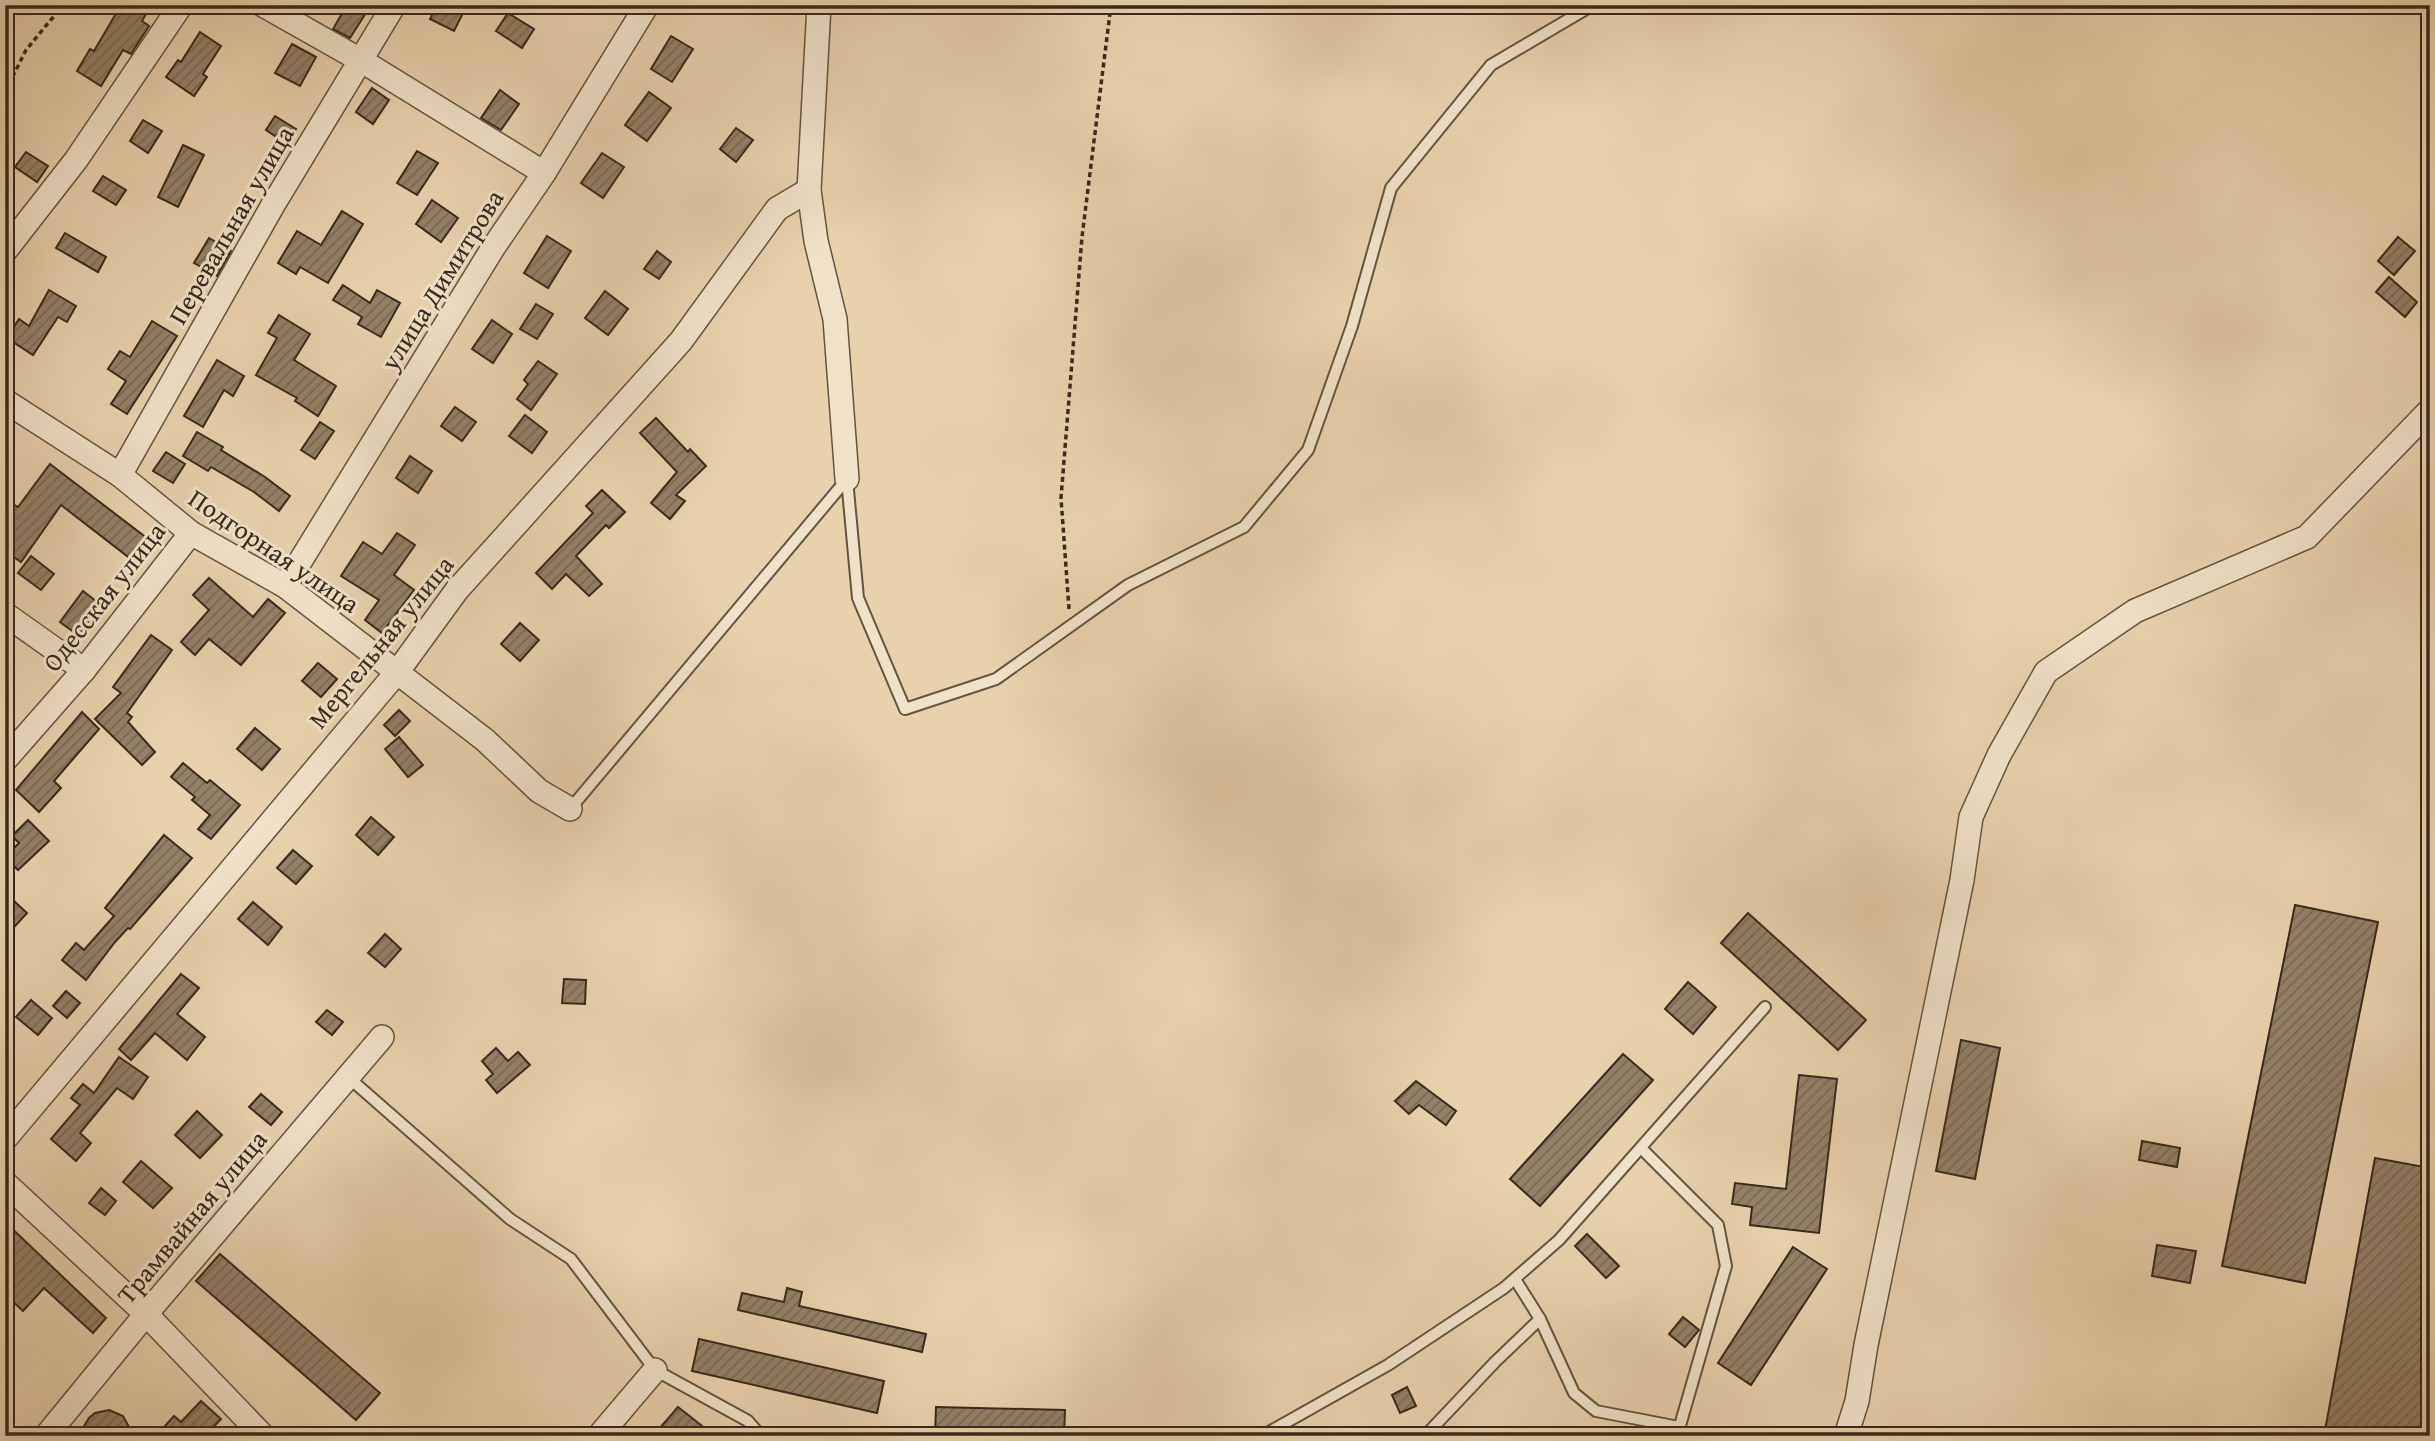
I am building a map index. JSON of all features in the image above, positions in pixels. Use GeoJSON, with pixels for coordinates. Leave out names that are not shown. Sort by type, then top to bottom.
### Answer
{"type":"FeatureCollection","features":[{"type":"Feature","properties":{"kind":"street"},"geometry":{"type":"LineString","coordinates":[[5,251],[76,160],[181,5]]}},
{"type":"Feature","properties":{"kind":"street"},"geometry":{"type":"LineString","coordinates":[[263,5],[362,61],[544,173]]}},
{"type":"Feature","properties":{"kind":"street","name":"Перевальная улица"},"geometry":{"type":"LineString","coordinates":[[120,475],[273,205],[394,5]]}},
{"type":"Feature","properties":{"kind":"street","name":"улица Димитрова"},"geometry":{"type":"LineString","coordinates":[[285,586],[493,248],[544,173],[647,5]]}},
{"type":"Feature","properties":{"kind":"street"},"geometry":{"type":"LineString","coordinates":[[819,5],[809,190],[816,242],[835,319],[847,479]]}},
{"type":"Feature","properties":{"kind":"street","name":"Мергельная улица"},"geometry":{"type":"LineString","coordinates":[[5,1139],[398,671],[457,590],[681,341],[777,209],[809,190]]}},
{"type":"Feature","properties":{"kind":"street","name":"Подгорная улица"},"geometry":{"type":"LineString","coordinates":[[5,401],[120,475],[191,533],[285,586],[485,740],[539,791],[570,809]]}},
{"type":"Feature","properties":{"kind":"street"},"geometry":{"type":"LineString","coordinates":[[1846,1436],[1857,1401],[1866,1345],[1962,880],[1971,817],[1999,755],[2046,672],[2135,611],[2307,537],[2430,410]]}},
{"type":"Feature","properties":{"kind":"street","name":"Одесская улица"},"geometry":{"type":"LineString","coordinates":[[5,760],[84,670],[191,533]]}},
{"type":"Feature","properties":{"kind":"street"},"geometry":{"type":"LineString","coordinates":[[5,614],[84,670]]}},
{"type":"Feature","properties":{"kind":"street","name":"Трамвайная улица"},"geometry":{"type":"LineString","coordinates":[[46,1436],[382,1037]]}},
{"type":"Feature","properties":{"kind":"street"},"geometry":{"type":"LineString","coordinates":[[5,1183],[146,1314],[263,1436]]}},
{"type":"Feature","properties":{"kind":"street"},"geometry":{"type":"LineString","coordinates":[[599,1436],[655,1370]]}},
{"type":"Feature","properties":{"kind":"lane"},"geometry":{"type":"LineString","coordinates":[[847,479],[858,598],[905,709],[996,679],[1128,585],[1244,527],[1308,450],[1352,326],[1391,188],[1491,65],[1593,5]]}},
{"type":"Feature","properties":{"kind":"lane"},"geometry":{"type":"LineString","coordinates":[[570,809],[847,479]]}},
{"type":"Feature","properties":{"kind":"lane"},"geometry":{"type":"LineString","coordinates":[[1262,1436],[1388,1365],[1515,1279],[1559,1240],[1765,1007]]}},
{"type":"Feature","properties":{"kind":"lane"},"geometry":{"type":"LineString","coordinates":[[348,1077],[510,1219],[571,1259],[655,1370],[748,1421],[761,1436]]}},
{"type":"Feature","properties":{"kind":"lane"},"geometry":{"type":"LineString","coordinates":[[1515,1279],[1540,1319],[1574,1393],[1596,1411],[1678,1431],[1726,1266],[1718,1225],[1641,1148]]}},
{"type":"Feature","properties":{"kind":"lane"},"geometry":{"type":"LineString","coordinates":[[1425,1436],[1540,1319]]}},
{"type":"Feature","properties":{"kind":"path"},"geometry":{"type":"LineString","coordinates":[[5,92],[26,50],[60,5]]}},
{"type":"Feature","properties":{"kind":"path"},"geometry":{"type":"LineString","coordinates":[[1070,625],[1061,498],[1082,237],[1111,5]]}},
{"type":"Feature","properties":{"kind":"building"},"geometry":{"type":"Polygon","coordinates":[[[121,5],[151,5],[142,21],[149,26],[131,54],[123,50],[101,86],[77,71],[90,49],[94,51],[121,5]]]}},
{"type":"Feature","properties":{"kind":"building"},"geometry":{"type":"Polygon","coordinates":[[[347,5],[371,5],[350,38],[333,29],[347,5]]]}},
{"type":"Feature","properties":{"kind":"building"},"geometry":{"type":"Polygon","coordinates":[[[437,5],[467,5],[454,31],[430,19],[437,5]]]}},
{"type":"Feature","properties":{"kind":"building"},"geometry":{"type":"Polygon","coordinates":[[[508,13],[534,29],[522,48],[496,31],[508,13]]]}},
{"type":"Feature","properties":{"kind":"building"},"geometry":{"type":"Polygon","coordinates":[[[200,32],[221,46],[203,74],[207,77],[194,96],[166,77],[178,60],[181,62],[200,32]]]}},
{"type":"Feature","properties":{"kind":"building"},"geometry":{"type":"Polygon","coordinates":[[[671,36],[693,49],[672,82],[651,69],[671,36]]]}},
{"type":"Feature","properties":{"kind":"building"},"geometry":{"type":"Polygon","coordinates":[[[292,44],[316,57],[300,86],[275,73],[292,44]]]}},
{"type":"Feature","properties":{"kind":"building"},"geometry":{"type":"Polygon","coordinates":[[[372,88],[389,100],[373,124],[356,112],[372,88]]]}},
{"type":"Feature","properties":{"kind":"building"},"geometry":{"type":"Polygon","coordinates":[[[500,90],[519,104],[501,130],[481,118],[500,90]]]}},
{"type":"Feature","properties":{"kind":"building"},"geometry":{"type":"Polygon","coordinates":[[[649,92],[671,108],[647,141],[625,125],[649,92]]]}},
{"type":"Feature","properties":{"kind":"building"},"geometry":{"type":"Polygon","coordinates":[[[275,116],[296,129],[287,144],[266,130],[275,116]]]}},
{"type":"Feature","properties":{"kind":"building"},"geometry":{"type":"Polygon","coordinates":[[[143,120],[162,131],[148,153],[130,141],[143,120]]]}},
{"type":"Feature","properties":{"kind":"building"},"geometry":{"type":"Polygon","coordinates":[[[736,128],[753,140],[736,162],[720,149],[736,128]]]}},
{"type":"Feature","properties":{"kind":"building"},"geometry":{"type":"Polygon","coordinates":[[[183,145],[204,155],[178,207],[158,197],[183,145]]]}},
{"type":"Feature","properties":{"kind":"building"},"geometry":{"type":"Polygon","coordinates":[[[417,151],[438,163],[417,195],[397,183],[417,151]]]}},
{"type":"Feature","properties":{"kind":"building"},"geometry":{"type":"Polygon","coordinates":[[[26,152],[48,166],[37,182],[15,167],[26,152]]]}},
{"type":"Feature","properties":{"kind":"building"},"geometry":{"type":"Polygon","coordinates":[[[602,153],[624,167],[603,198],[581,183],[602,153]]]}},
{"type":"Feature","properties":{"kind":"building"},"geometry":{"type":"Polygon","coordinates":[[[103,176],[126,190],[116,205],[93,191],[103,176]]]}},
{"type":"Feature","properties":{"kind":"building"},"geometry":{"type":"Polygon","coordinates":[[[432,200],[458,218],[441,242],[416,224],[432,200]]]}},
{"type":"Feature","properties":{"kind":"building"},"geometry":{"type":"Polygon","coordinates":[[[342,211],[363,224],[328,283],[300,267],[296,274],[278,263],[297,231],[321,245],[342,211]]]}},
{"type":"Feature","properties":{"kind":"building"},"geometry":{"type":"Polygon","coordinates":[[[65,233],[106,257],[98,272],[56,248],[65,233]]]}},
{"type":"Feature","properties":{"kind":"building"},"geometry":{"type":"Polygon","coordinates":[[[547,236],[571,251],[548,288],[524,273],[547,236]]]}},
{"type":"Feature","properties":{"kind":"building"},"geometry":{"type":"Polygon","coordinates":[[[2398,237],[2415,251],[2394,275],[2378,261],[2398,237]]]}},
{"type":"Feature","properties":{"kind":"building"},"geometry":{"type":"Polygon","coordinates":[[[209,238],[231,251],[217,276],[194,263],[209,238]]]}},
{"type":"Feature","properties":{"kind":"building"},"geometry":{"type":"Polygon","coordinates":[[[657,251],[671,262],[659,279],[644,269],[657,251]]]}},
{"type":"Feature","properties":{"kind":"building"},"geometry":{"type":"Polygon","coordinates":[[[2389,277],[2417,302],[2405,317],[2376,292],[2389,277]]]}},
{"type":"Feature","properties":{"kind":"building"},"geometry":{"type":"Polygon","coordinates":[[[343,285],[370,303],[377,290],[400,303],[381,337],[358,324],[362,317],[333,300],[343,285]]]}},
{"type":"Feature","properties":{"kind":"building"},"geometry":{"type":"Polygon","coordinates":[[[49,290],[76,306],[67,322],[58,317],[33,355],[7,338],[19,319],[29,326],[49,290]]]}},
{"type":"Feature","properties":{"kind":"building"},"geometry":{"type":"Polygon","coordinates":[[[605,291],[628,309],[608,335],[585,318],[605,291]]]}},
{"type":"Feature","properties":{"kind":"building"},"geometry":{"type":"Polygon","coordinates":[[[536,304],[553,314],[537,339],[520,329],[536,304]]]}},
{"type":"Feature","properties":{"kind":"building"},"geometry":{"type":"Polygon","coordinates":[[[279,315],[310,334],[294,360],[336,386],[318,416],[295,401],[297,398],[256,375],[277,338],[268,333],[279,315]]]}},
{"type":"Feature","properties":{"kind":"building"},"geometry":{"type":"Polygon","coordinates":[[[492,320],[512,334],[493,363],[472,349],[492,320]]]}},
{"type":"Feature","properties":{"kind":"building"},"geometry":{"type":"Polygon","coordinates":[[[152,321],[177,336],[127,414],[111,404],[126,381],[108,369],[120,351],[130,357],[152,321]]]}},
{"type":"Feature","properties":{"kind":"building"},"geometry":{"type":"Polygon","coordinates":[[[217,360],[244,376],[233,396],[224,390],[203,427],[184,416],[217,360]]]}},
{"type":"Feature","properties":{"kind":"building"},"geometry":{"type":"Polygon","coordinates":[[[538,361],[557,374],[531,410],[517,399],[528,384],[524,380],[538,361]]]}},
{"type":"Feature","properties":{"kind":"building"},"geometry":{"type":"Polygon","coordinates":[[[455,407],[476,422],[462,441],[441,426],[455,407]]]}},
{"type":"Feature","properties":{"kind":"building"},"geometry":{"type":"Polygon","coordinates":[[[525,415],[547,432],[532,453],[509,436],[525,415]]]}},
{"type":"Feature","properties":{"kind":"building"},"geometry":{"type":"Polygon","coordinates":[[[656,418],[688,452],[690,449],[706,466],[676,495],[685,501],[670,519],[651,503],[677,472],[640,433],[656,418]]]}},
{"type":"Feature","properties":{"kind":"building"},"geometry":{"type":"Polygon","coordinates":[[[320,422],[334,431],[315,459],[301,450],[320,422]]]}},
{"type":"Feature","properties":{"kind":"building"},"geometry":{"type":"Polygon","coordinates":[[[197,432],[223,447],[221,450],[290,496],[279,511],[254,492],[211,467],[208,471],[183,456],[197,432]]]}},
{"type":"Feature","properties":{"kind":"building"},"geometry":{"type":"Polygon","coordinates":[[[166,452],[185,464],[173,483],[153,471],[166,452]]]}},
{"type":"Feature","properties":{"kind":"building"},"geometry":{"type":"Polygon","coordinates":[[[410,456],[432,471],[418,493],[396,478],[410,456]]]}},
{"type":"Feature","properties":{"kind":"building"},"geometry":{"type":"Polygon","coordinates":[[[50,464],[152,542],[136,563],[61,505],[21,562],[5,551],[5,515],[13,504],[18,507],[50,464]]]}},
{"type":"Feature","properties":{"kind":"building"},"geometry":{"type":"Polygon","coordinates":[[[602,490],[625,512],[609,528],[606,525],[576,556],[602,584],[589,596],[566,574],[552,589],[536,573],[593,513],[586,506],[602,490]]]}},
{"type":"Feature","properties":{"kind":"building"},"geometry":{"type":"Polygon","coordinates":[[[397,533],[415,545],[394,575],[414,590],[382,633],[365,620],[379,600],[341,576],[363,542],[382,554],[397,533]]]}},
{"type":"Feature","properties":{"kind":"building"},"geometry":{"type":"Polygon","coordinates":[[[31,556],[54,574],[41,590],[18,573],[31,556]]]}},
{"type":"Feature","properties":{"kind":"building"},"geometry":{"type":"Polygon","coordinates":[[[209,578],[253,617],[268,599],[285,613],[241,665],[209,639],[195,655],[181,642],[209,610],[193,595],[209,578]]]}},
{"type":"Feature","properties":{"kind":"building"},"geometry":{"type":"Polygon","coordinates":[[[83,591],[101,605],[78,635],[60,622],[83,591]]]}},
{"type":"Feature","properties":{"kind":"building"},"geometry":{"type":"Polygon","coordinates":[[[520,623],[539,640],[520,661],[501,644],[520,623]]]}},
{"type":"Feature","properties":{"kind":"building"},"geometry":{"type":"Polygon","coordinates":[[[151,635],[172,650],[127,713],[132,717],[128,722],[155,752],[142,765],[95,719],[121,693],[113,687],[151,635]]]}},
{"type":"Feature","properties":{"kind":"building"},"geometry":{"type":"Polygon","coordinates":[[[318,663],[337,679],[321,697],[302,681],[318,663]]]}},
{"type":"Feature","properties":{"kind":"building"},"geometry":{"type":"Polygon","coordinates":[[[399,710],[410,721],[395,736],[384,725],[399,710]]]}},
{"type":"Feature","properties":{"kind":"building"},"geometry":{"type":"Polygon","coordinates":[[[82,712],[99,729],[54,781],[61,788],[39,812],[16,790],[82,712]]]}},
{"type":"Feature","properties":{"kind":"building"},"geometry":{"type":"Polygon","coordinates":[[[255,728],[280,749],[262,770],[237,749],[255,728]]]}},
{"type":"Feature","properties":{"kind":"building"},"geometry":{"type":"Polygon","coordinates":[[[399,737],[423,765],[408,777],[385,749],[399,737]]]}},
{"type":"Feature","properties":{"kind":"building"},"geometry":{"type":"Polygon","coordinates":[[[183,763],[207,783],[210,780],[240,805],[211,839],[198,829],[210,815],[192,800],[195,797],[171,777],[183,763]]]}},
{"type":"Feature","properties":{"kind":"building"},"geometry":{"type":"Polygon","coordinates":[[[371,817],[394,837],[378,855],[356,835],[371,817]]]}},
{"type":"Feature","properties":{"kind":"building"},"geometry":{"type":"Polygon","coordinates":[[[28,820],[49,841],[18,870],[5,857],[19,843],[12,836],[28,820]]]}},
{"type":"Feature","properties":{"kind":"building"},"geometry":{"type":"Polygon","coordinates":[[[164,835],[192,858],[130,929],[115,942],[86,980],[62,960],[76,943],[84,950],[114,916],[105,908],[164,835]]]}},
{"type":"Feature","properties":{"kind":"building"},"geometry":{"type":"Polygon","coordinates":[[[293,850],[312,866],[296,884],[277,868],[293,850]]]}},
{"type":"Feature","properties":{"kind":"building"},"geometry":{"type":"Polygon","coordinates":[[[14,901],[27,913],[15,926],[5,917],[5,911],[14,901]]]}},
{"type":"Feature","properties":{"kind":"building"},"geometry":{"type":"Polygon","coordinates":[[[253,902],[282,927],[268,945],[238,919],[253,902]]]}},
{"type":"Feature","properties":{"kind":"building"},"geometry":{"type":"Polygon","coordinates":[[[2295,905],[2378,922],[2305,1283],[2222,1266],[2295,905]]]}},
{"type":"Feature","properties":{"kind":"building"},"geometry":{"type":"Polygon","coordinates":[[[1748,913],[1866,1020],[1838,1050],[1721,943],[1748,913]]]}},
{"type":"Feature","properties":{"kind":"building"},"geometry":{"type":"Polygon","coordinates":[[[385,934],[401,949],[385,967],[368,953],[385,934]]]}},
{"type":"Feature","properties":{"kind":"building"},"geometry":{"type":"Polygon","coordinates":[[[181,974],[199,988],[177,1014],[205,1037],[187,1060],[155,1033],[131,1060],[119,1049],[181,974]]]}},
{"type":"Feature","properties":{"kind":"building"},"geometry":{"type":"Polygon","coordinates":[[[564,979],[586,980],[585,1004],[562,1003],[564,979]]]}},
{"type":"Feature","properties":{"kind":"building"},"geometry":{"type":"Polygon","coordinates":[[[1688,982],[1716,1007],[1693,1034],[1665,1009],[1688,982]]]}},
{"type":"Feature","properties":{"kind":"building"},"geometry":{"type":"Polygon","coordinates":[[[66,991],[80,1003],[67,1018],[53,1006],[66,991]]]}},
{"type":"Feature","properties":{"kind":"building"},"geometry":{"type":"Polygon","coordinates":[[[31,1000],[52,1018],[38,1035],[16,1017],[31,1000]]]}},
{"type":"Feature","properties":{"kind":"building"},"geometry":{"type":"Polygon","coordinates":[[[327,1010],[343,1022],[332,1035],[316,1022],[327,1010]]]}},
{"type":"Feature","properties":{"kind":"building"},"geometry":{"type":"Polygon","coordinates":[[[1961,1040],[2000,1048],[1975,1179],[1936,1171],[1961,1040]]]}},
{"type":"Feature","properties":{"kind":"building"},"geometry":{"type":"Polygon","coordinates":[[[496,1048],[508,1061],[518,1052],[530,1065],[497,1093],[486,1080],[493,1074],[482,1061],[496,1048]]]}},
{"type":"Feature","properties":{"kind":"building"},"geometry":{"type":"Polygon","coordinates":[[[1623,1054],[1653,1080],[1540,1206],[1510,1179],[1623,1054]]]}},
{"type":"Feature","properties":{"kind":"building"},"geometry":{"type":"Polygon","coordinates":[[[119,1057],[148,1077],[133,1099],[117,1088],[80,1133],[91,1143],[76,1161],[51,1139],[80,1105],[71,1098],[83,1084],[94,1093],[119,1057]]]}},
{"type":"Feature","properties":{"kind":"building"},"geometry":{"type":"Polygon","coordinates":[[[1799,1075],[1837,1079],[1819,1233],[1750,1225],[1752,1207],[1732,1204],[1735,1183],[1786,1189],[1799,1075]]]}},
{"type":"Feature","properties":{"kind":"building"},"geometry":{"type":"Polygon","coordinates":[[[1416,1081],[1456,1111],[1446,1125],[1419,1105],[1409,1114],[1395,1101],[1416,1081]]]}},
{"type":"Feature","properties":{"kind":"building"},"geometry":{"type":"Polygon","coordinates":[[[261,1094],[282,1112],[271,1125],[249,1107],[261,1094]]]}},
{"type":"Feature","properties":{"kind":"building"},"geometry":{"type":"Polygon","coordinates":[[[197,1111],[222,1135],[200,1158],[175,1135],[197,1111]]]}},
{"type":"Feature","properties":{"kind":"building"},"geometry":{"type":"Polygon","coordinates":[[[2142,1141],[2180,1148],[2177,1167],[2139,1160],[2142,1141]]]}},
{"type":"Feature","properties":{"kind":"building"},"geometry":{"type":"Polygon","coordinates":[[[2375,1158],[2430,1168],[2430,1436],[2324,1436],[2375,1158]]]}},
{"type":"Feature","properties":{"kind":"building"},"geometry":{"type":"Polygon","coordinates":[[[141,1161],[172,1188],[153,1208],[123,1182],[141,1161]]]}},
{"type":"Feature","properties":{"kind":"building"},"geometry":{"type":"Polygon","coordinates":[[[101,1188],[116,1201],[105,1215],[89,1203],[101,1188]]]}},
{"type":"Feature","properties":{"kind":"building"},"geometry":{"type":"Polygon","coordinates":[[[5,1222],[106,1318],[93,1333],[44,1288],[23,1311],[5,1294],[5,1222]]]}},
{"type":"Feature","properties":{"kind":"building"},"geometry":{"type":"Polygon","coordinates":[[[1587,1234],[1619,1266],[1606,1278],[1575,1246],[1587,1234]]]}},
{"type":"Feature","properties":{"kind":"building"},"geometry":{"type":"Polygon","coordinates":[[[2157,1245],[2196,1251],[2190,1283],[2152,1276],[2157,1245]]]}},
{"type":"Feature","properties":{"kind":"building"},"geometry":{"type":"Polygon","coordinates":[[[1793,1247],[1827,1269],[1751,1385],[1718,1363],[1793,1247]]]}},
{"type":"Feature","properties":{"kind":"building"},"geometry":{"type":"Polygon","coordinates":[[[220,1254],[380,1393],[356,1420],[196,1281],[220,1254]]]}},
{"type":"Feature","properties":{"kind":"building"},"geometry":{"type":"Polygon","coordinates":[[[787,1288],[802,1292],[799,1306],[926,1334],[922,1352],[738,1310],[742,1293],[784,1302],[787,1288]]]}},
{"type":"Feature","properties":{"kind":"building"},"geometry":{"type":"Polygon","coordinates":[[[1683,1317],[1699,1330],[1685,1347],[1669,1334],[1683,1317]]]}},
{"type":"Feature","properties":{"kind":"building"},"geometry":{"type":"Polygon","coordinates":[[[699,1339],[884,1381],[877,1413],[692,1371],[699,1339]]]}},
{"type":"Feature","properties":{"kind":"building"},"geometry":{"type":"Polygon","coordinates":[[[1407,1387],[1416,1406],[1400,1413],[1392,1395],[1407,1387]]]}},
{"type":"Feature","properties":{"kind":"building"},"geometry":{"type":"Polygon","coordinates":[[[201,1401],[221,1419],[205,1436],[156,1436],[174,1416],[181,1422],[201,1401]]]}},
{"type":"Feature","properties":{"kind":"building"},"geometry":{"type":"Polygon","coordinates":[[[678,1407],[702,1426],[694,1436],[653,1436],[678,1407]]]}},
{"type":"Feature","properties":{"kind":"building"},"geometry":{"type":"Polygon","coordinates":[[[936,1407],[1065,1410],[1064,1436],[935,1436],[936,1407]]]}},
{"type":"Feature","properties":{"kind":"building"},"geometry":{"type":"Polygon","coordinates":[[[109,1410],[123,1416],[134,1436],[78,1436],[89,1418],[95,1413],[109,1410]]]}}]}
